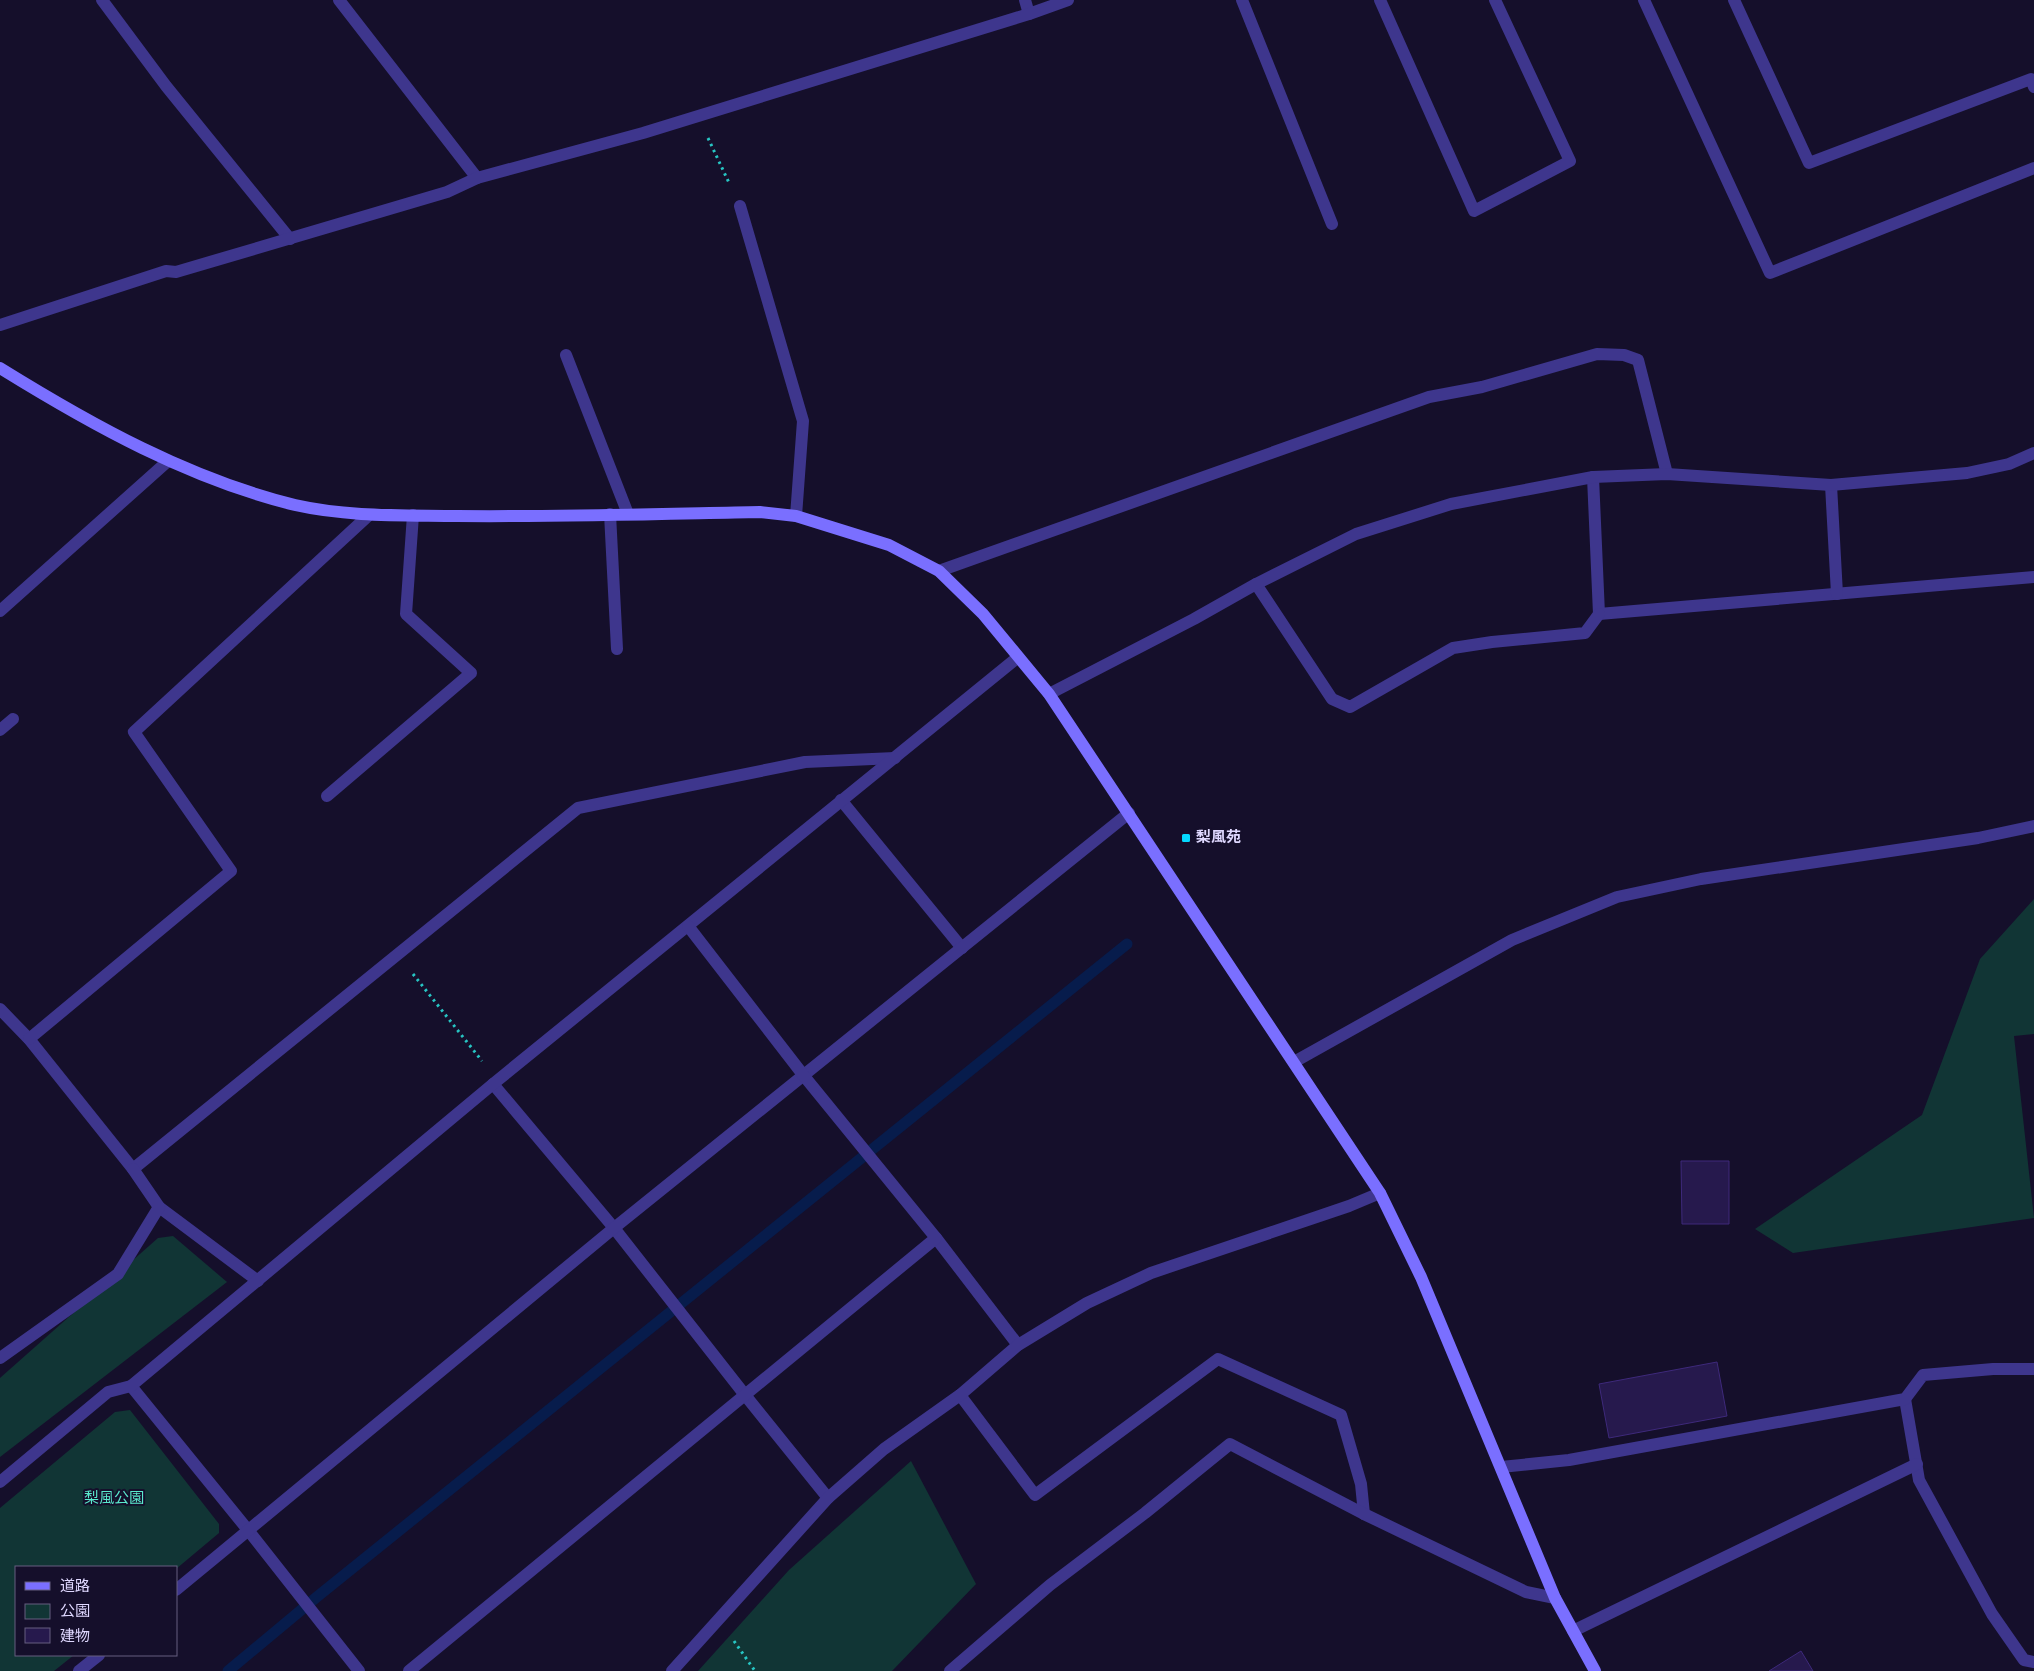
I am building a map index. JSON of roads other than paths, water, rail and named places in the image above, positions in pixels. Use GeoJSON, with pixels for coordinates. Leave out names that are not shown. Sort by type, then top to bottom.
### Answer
{"type":"FeatureCollection","features":[{"type":"Feature","properties":{"kind":"street"},"geometry":{"type":"LineString","coordinates":[[102,0],[166,86],[290,239]]}},
{"type":"Feature","properties":{"kind":"street"},"geometry":{"type":"LineString","coordinates":[[339,0],[477,178]]}},
{"type":"Feature","properties":{"kind":"street"},"geometry":{"type":"LineString","coordinates":[[1025,0],[1029,14]]}},
{"type":"Feature","properties":{"kind":"street"},"geometry":{"type":"LineString","coordinates":[[0,325],[166,271],[176,272],[447,192],[477,178],[698,115],[1029,14],[1068,0]]}},
{"type":"Feature","properties":{"kind":"street"},"geometry":{"type":"LineString","coordinates":[[1242,0],[1332,224]]}},
{"type":"Feature","properties":{"kind":"street"},"geometry":{"type":"LineString","coordinates":[[1380,0],[1474,211],[1570,161],[1495,0]]}},
{"type":"Feature","properties":{"kind":"street"},"geometry":{"type":"LineString","coordinates":[[1644,0],[1770,273],[2034,168]]}},
{"type":"Feature","properties":{"kind":"street"},"geometry":{"type":"LineString","coordinates":[[1734,0],[1809,163],[2031,79],[2034,87]]}},
{"type":"Feature","properties":{"kind":"street"},"geometry":{"type":"LineString","coordinates":[[740,206],[803,422],[796,516]]}},
{"type":"Feature","properties":{"kind":"street"},"geometry":{"type":"LineString","coordinates":[[939,571],[1429,397],[1482,387],[1597,354],[1624,355],[1638,360],[1667,474]]}},
{"type":"Feature","properties":{"kind":"street"},"geometry":{"type":"LineString","coordinates":[[566,355],[628,514]]}},
{"type":"Feature","properties":{"kind":"street"},"geometry":{"type":"LineString","coordinates":[[0,368],[51,399],[168,461],[238,489],[288,503],[369,515],[760,512],[796,516],[889,545],[939,571],[982,614],[1049,694],[1380,1193],[1421,1276],[1555,1598],[1595,1671]]}},
{"type":"Feature","properties":{"kind":"street"},"geometry":{"type":"LineString","coordinates":[[1049,694],[1194,619],[1256,584],[1356,534],[1451,504],[1592,477],[1667,474],[1831,485],[1967,473],[2009,464],[2034,453]]}},
{"type":"Feature","properties":{"kind":"street"},"geometry":{"type":"LineString","coordinates":[[0,611],[168,461]]}},
{"type":"Feature","properties":{"kind":"street"},"geometry":{"type":"LineString","coordinates":[[1256,584],[1332,699],[1350,707],[1453,648],[1492,642],[1585,633],[1599,614],[1592,477]]}},
{"type":"Feature","properties":{"kind":"street"},"geometry":{"type":"LineString","coordinates":[[1831,485],[1837,594]]}},
{"type":"Feature","properties":{"kind":"street"},"geometry":{"type":"LineString","coordinates":[[610,514],[617,649]]}},
{"type":"Feature","properties":{"kind":"street"},"geometry":{"type":"LineString","coordinates":[[29,1039],[231,871],[134,732],[369,515]]}},
{"type":"Feature","properties":{"kind":"street"},"geometry":{"type":"LineString","coordinates":[[327,796],[471,673],[406,614],[413,515]]}},
{"type":"Feature","properties":{"kind":"street"},"geometry":{"type":"LineString","coordinates":[[1599,614],[2034,577]]}},
{"type":"Feature","properties":{"kind":"street"},"geometry":{"type":"LineString","coordinates":[[0,1482],[108,1392],[131,1386],[493,1084],[1017,658]]}},
{"type":"Feature","properties":{"kind":"street"},"geometry":{"type":"LineString","coordinates":[[0,730],[13,719]]}},
{"type":"Feature","properties":{"kind":"street"},"geometry":{"type":"LineString","coordinates":[[132,1169],[578,808],[805,762],[895,758]]}},
{"type":"Feature","properties":{"kind":"street"},"geometry":{"type":"LineString","coordinates":[[841,800],[962,948]]}},
{"type":"Feature","properties":{"kind":"street"},"geometry":{"type":"LineString","coordinates":[[178,1588],[614,1228],[1129,813]]}},
{"type":"Feature","properties":{"kind":"street"},"geometry":{"type":"LineString","coordinates":[[1294,1062],[1512,940],[1617,897],[1701,879],[1978,838],[2034,826]]}},
{"type":"Feature","properties":{"kind":"street"},"geometry":{"type":"LineString","coordinates":[[688,926],[804,1076],[936,1238],[1018,1345]]}},
{"type":"Feature","properties":{"kind":"street"},"geometry":{"type":"LineString","coordinates":[[0,1010],[29,1039],[132,1169],[159,1207],[258,1281]]}},
{"type":"Feature","properties":{"kind":"street"},"geometry":{"type":"LineString","coordinates":[[493,1084],[614,1228],[744,1395],[828,1498]]}},
{"type":"Feature","properties":{"kind":"street"},"geometry":{"type":"LineString","coordinates":[[672,1671],[828,1498],[884,1449],[960,1394],[1018,1345],[1087,1303],[1151,1273],[1349,1206],[1380,1193]]}},
{"type":"Feature","properties":{"kind":"street"},"geometry":{"type":"LineString","coordinates":[[0,1358],[118,1274],[159,1207]]}},
{"type":"Feature","properties":{"kind":"street"},"geometry":{"type":"LineString","coordinates":[[409,1671],[936,1238]]}},
{"type":"Feature","properties":{"kind":"street"},"geometry":{"type":"LineString","coordinates":[[960,1394],[1034,1495],[1218,1359],[1341,1415],[1361,1484],[1364,1514]]}},
{"type":"Feature","properties":{"kind":"street"},"geometry":{"type":"LineString","coordinates":[[1501,1467],[1569,1460],[1905,1399],[1923,1375],[1993,1369],[2034,1369]]}},
{"type":"Feature","properties":{"kind":"street"},"geometry":{"type":"LineString","coordinates":[[131,1386],[359,1671]]}},
{"type":"Feature","properties":{"kind":"street"},"geometry":{"type":"LineString","coordinates":[[1905,1399],[1920,1480],[1992,1614],[2024,1660],[2034,1662]]}},
{"type":"Feature","properties":{"kind":"street"},"geometry":{"type":"LineString","coordinates":[[950,1671],[1050,1585],[1145,1513],[1230,1444],[1364,1514],[1526,1592],[1555,1598]]}},
{"type":"Feature","properties":{"kind":"street"},"geometry":{"type":"LineString","coordinates":[[1574,1631],[1917,1464]]}},
{"type":"Feature","properties":{"kind":"street"},"geometry":{"type":"LineString","coordinates":[[79,1671],[98,1656]]}},
{"type":"Feature","properties":{"kind":"waterway"},"geometry":{"type":"LineString","coordinates":[[228,1671],[318,1596],[1127,944]]}},
{"type":"Feature","properties":{"kind":"place","name":"梨風苑"},"geometry":{"type":"Point","coordinates":[1186,838]}},
{"type":"Feature","properties":{"kind":"park label","name":"梨風公園"},"geometry":{"type":"Point","coordinates":[114,1499]}}]}
